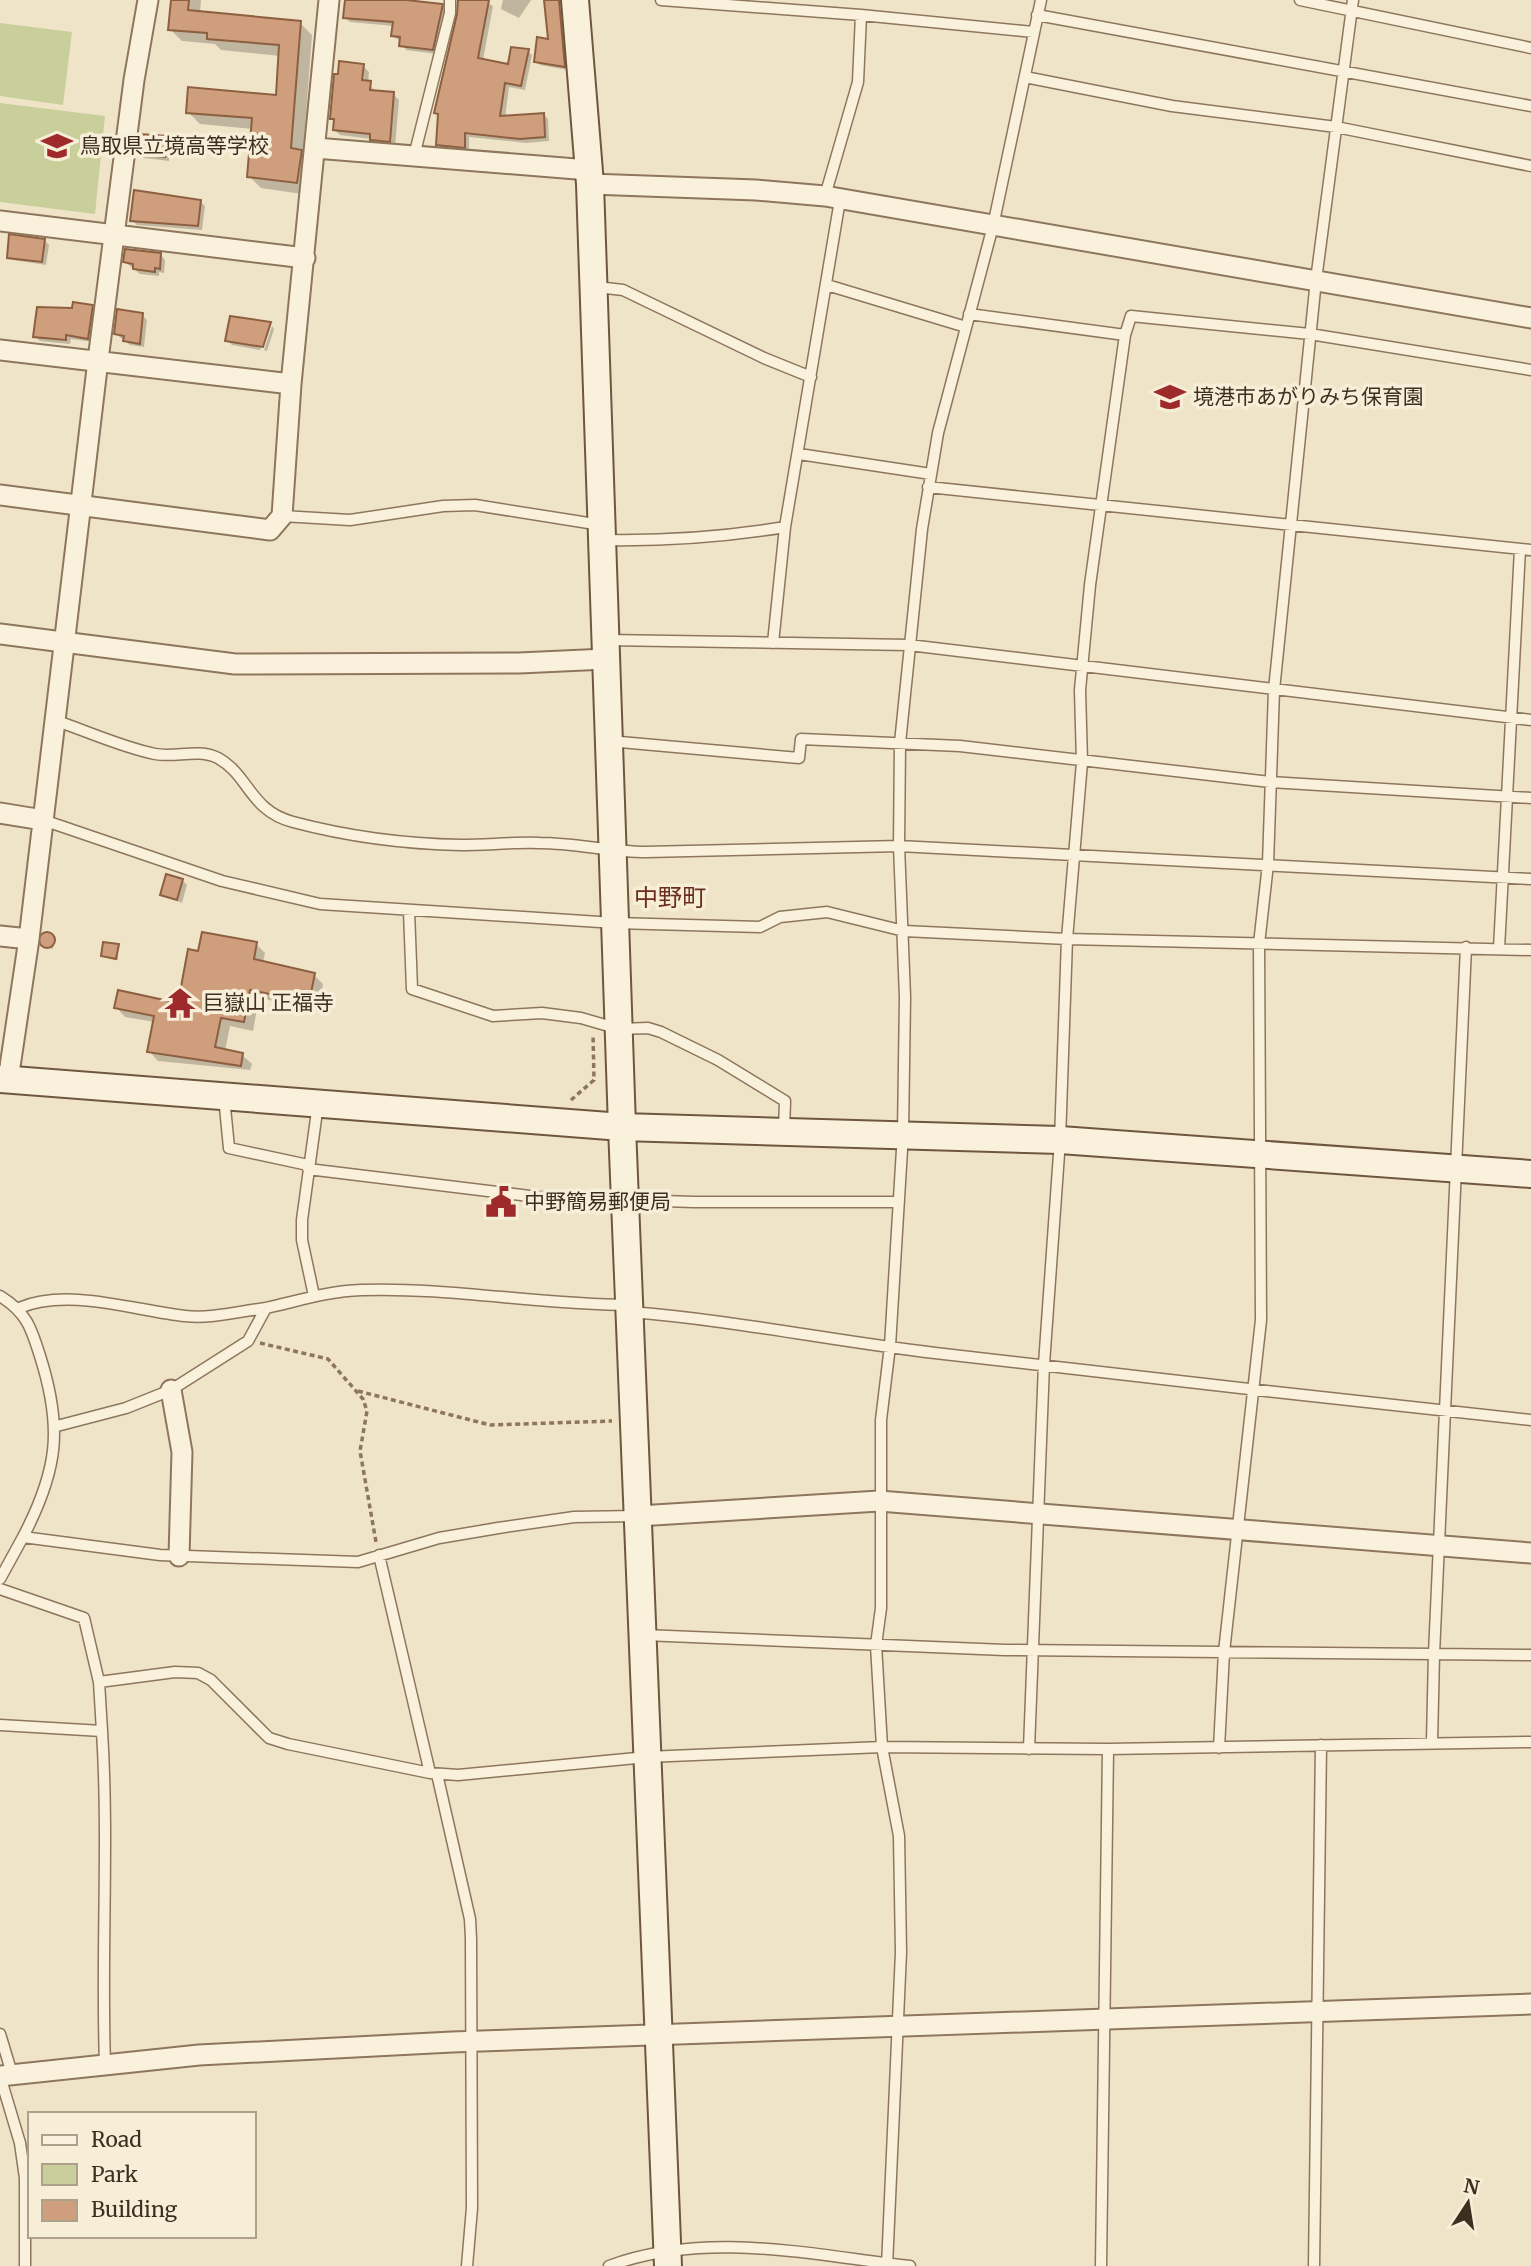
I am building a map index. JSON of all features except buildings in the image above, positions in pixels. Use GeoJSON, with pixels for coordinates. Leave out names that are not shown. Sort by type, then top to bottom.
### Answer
{"type":"FeatureCollection","features":[{"type":"Feature","properties":{"kind":"street"},"geometry":{"type":"LineString","coordinates":[[148,0],[134,80],[98,360],[29,939],[4,1079],[622,1127],[903,1133],[1060,1140],[1531,1174]]}},
{"type":"Feature","properties":{"kind":"street"},"geometry":{"type":"LineString","coordinates":[[0,495],[270,530],[282,516],[291,384],[329,0]]}},
{"type":"Feature","properties":{"kind":"street"},"geometry":{"type":"LineString","coordinates":[[575,0],[589,177],[622,1127],[668,2258]]}},
{"type":"Feature","properties":{"kind":"street"},"geometry":{"type":"LineString","coordinates":[[315,148],[589,177],[833,198],[1531,318]]}},
{"type":"Feature","properties":{"kind":"street"},"geometry":{"type":"LineString","coordinates":[[0,220],[305,258]]}},
{"type":"Feature","properties":{"kind":"street"},"geometry":{"type":"LineString","coordinates":[[0,351],[291,384]]}},
{"type":"Feature","properties":{"kind":"street"},"geometry":{"type":"LineString","coordinates":[[0,634],[235,664],[519,663],[606,650]]}},
{"type":"Feature","properties":{"kind":"street"},"geometry":{"type":"LineString","coordinates":[[0,813],[43,820]]}},
{"type":"Feature","properties":{"kind":"street"},"geometry":{"type":"LineString","coordinates":[[0,936],[29,939]]}},
{"type":"Feature","properties":{"kind":"street"},"geometry":{"type":"LineString","coordinates":[[171,1390],[183,1452],[179,1556]]}},
{"type":"Feature","properties":{"kind":"street"},"geometry":{"type":"LineString","coordinates":[[638,1516],[879,1501],[1531,1553]]}},
{"type":"Feature","properties":{"kind":"street"},"geometry":{"type":"LineString","coordinates":[[4,2077],[199,2055],[470,2042],[1531,2004]]}},
{"type":"Feature","properties":{"kind":"lane"},"geometry":{"type":"LineString","coordinates":[[414,157],[450,13],[450,0]]}},
{"type":"Feature","properties":{"kind":"lane"},"geometry":{"type":"LineString","coordinates":[[661,0],[861,15],[1033,32]]}},
{"type":"Feature","properties":{"kind":"lane"},"geometry":{"type":"LineString","coordinates":[[887,2265],[898,2025],[899,1836],[882,1747],[876,1645],[881,1608],[881,1420],[890,1346],[903,1133],[904,931],[899,846],[900,743],[928,486],[993,226],[1041,0]]}},
{"type":"Feature","properties":{"kind":"lane"},"geometry":{"type":"LineString","coordinates":[[1300,0],[1352,5],[1531,48]]}},
{"type":"Feature","properties":{"kind":"lane"},"geometry":{"type":"LineString","coordinates":[[1219,1748],[1224,1653],[1261,1320],[1258,1154],[1259,944],[1268,864],[1274,690],[1316,280],[1352,5]]}},
{"type":"Feature","properties":{"kind":"lane"},"geometry":{"type":"LineString","coordinates":[[773,643],[785,527],[827,285],[833,198],[858,82],[861,15]]}},
{"type":"Feature","properties":{"kind":"lane"},"geometry":{"type":"LineString","coordinates":[[1037,15],[1343,69],[1531,106]]}},
{"type":"Feature","properties":{"kind":"lane"},"geometry":{"type":"LineString","coordinates":[[1025,77],[1172,106],[1336,127],[1531,166]]}},
{"type":"Feature","properties":{"kind":"lane"},"geometry":{"type":"LineString","coordinates":[[827,285],[966,327]]}},
{"type":"Feature","properties":{"kind":"lane"},"geometry":{"type":"LineString","coordinates":[[592,286],[623,290],[741,347],[811,377]]}},
{"type":"Feature","properties":{"kind":"lane"},"geometry":{"type":"LineString","coordinates":[[969,314],[1125,335]]}},
{"type":"Feature","properties":{"kind":"lane"},"geometry":{"type":"LineString","coordinates":[[1030,1749],[1044,1364],[1060,1140],[1068,939],[1082,762],[1082,665],[1125,335],[1131,316],[1310,334],[1531,370]]}},
{"type":"Feature","properties":{"kind":"lane"},"geometry":{"type":"LineString","coordinates":[[799,454],[931,474]]}},
{"type":"Feature","properties":{"kind":"lane"},"geometry":{"type":"LineString","coordinates":[[928,486],[1525,550],[1511,718],[1499,949]]}},
{"type":"Feature","properties":{"kind":"lane"},"geometry":{"type":"LineString","coordinates":[[282,516],[350,520],[443,506],[475,505],[602,533],[690,540],[785,527]]}},
{"type":"Feature","properties":{"kind":"lane"},"geometry":{"type":"LineString","coordinates":[[606,650],[773,643],[909,645],[1531,720]]}},
{"type":"Feature","properties":{"kind":"lane"},"geometry":{"type":"LineString","coordinates":[[54,720],[151,753],[169,756],[196,752],[216,757],[237,775],[253,798],[270,813],[289,821],[405,842],[541,843],[613,852],[899,846],[1531,879]]}},
{"type":"Feature","properties":{"kind":"lane"},"geometry":{"type":"LineString","coordinates":[[609,741],[799,758],[801,739],[900,743],[1023,752],[1082,762],[1270,782],[1531,797]]}},
{"type":"Feature","properties":{"kind":"lane"},"geometry":{"type":"LineString","coordinates":[[43,820],[222,881],[320,904],[615,923],[760,926],[780,917],[827,912],[904,931],[1068,939],[1531,950]]}},
{"type":"Feature","properties":{"kind":"lane"},"geometry":{"type":"LineString","coordinates":[[409,911],[412,989],[493,1016],[542,1013],[581,1018],[619,1029],[648,1028],[661,1032],[718,1060],[785,1101],[784,1130]]}},
{"type":"Feature","properties":{"kind":"lane"},"geometry":{"type":"LineString","coordinates":[[1432,1742],[1466,947]]}},
{"type":"Feature","properties":{"kind":"lane"},"geometry":{"type":"LineString","coordinates":[[224,1097],[229,1148],[308,1167],[538,1197],[899,1202]]}},
{"type":"Feature","properties":{"kind":"lane"},"geometry":{"type":"LineString","coordinates":[[314,1296],[302,1240],[308,1167],[318,1104]]}},
{"type":"Feature","properties":{"kind":"lane"},"geometry":{"type":"LineString","coordinates":[[19,1308],[74,1301],[111,1303],[188,1317],[266,1308],[314,1296],[359,1290],[413,1291],[629,1308],[890,1346],[1252,1390],[1531,1420]]}},
{"type":"Feature","properties":{"kind":"lane"},"geometry":{"type":"LineString","coordinates":[[0,1296],[19,1308],[32,1329],[47,1376],[57,1426],[53,1457],[38,1507],[0,1579]]}},
{"type":"Feature","properties":{"kind":"lane"},"geometry":{"type":"LineString","coordinates":[[57,1426],[126,1408],[171,1390],[247,1341],[266,1308]]}},
{"type":"Feature","properties":{"kind":"lane"},"geometry":{"type":"LineString","coordinates":[[23,1536],[179,1556],[358,1562],[439,1538],[498,1528],[573,1517],[638,1516]]}},
{"type":"Feature","properties":{"kind":"lane"},"geometry":{"type":"LineString","coordinates":[[379,1555],[470,1919],[472,2208],[467,2266]]}},
{"type":"Feature","properties":{"kind":"lane"},"geometry":{"type":"LineString","coordinates":[[0,1589],[84,1618],[99,1682],[106,1804],[103,1987],[105,2064]]}},
{"type":"Feature","properties":{"kind":"lane"},"geometry":{"type":"LineString","coordinates":[[644,1634],[1033,1649],[1531,1655]]}},
{"type":"Feature","properties":{"kind":"lane"},"geometry":{"type":"LineString","coordinates":[[99,1682],[175,1672],[198,1673],[211,1680],[269,1738],[434,1773],[458,1775],[647,1757],[882,1747],[1108,1749],[1531,1742]]}},
{"type":"Feature","properties":{"kind":"lane"},"geometry":{"type":"LineString","coordinates":[[0,1725],[102,1731]]}},
{"type":"Feature","properties":{"kind":"lane"},"geometry":{"type":"LineString","coordinates":[[1314,2266],[1321,1745]]}},
{"type":"Feature","properties":{"kind":"lane"},"geometry":{"type":"LineString","coordinates":[[1101,2266],[1108,1749]]}},
{"type":"Feature","properties":{"kind":"lane"},"geometry":{"type":"LineString","coordinates":[[0,2034],[4,2077],[20,2143],[25,2178],[25,2266]]}},
{"type":"Feature","properties":{"kind":"lane"},"geometry":{"type":"LineString","coordinates":[[608,2266],[747,2246],[910,2266]]}},
{"type":"Feature","properties":{"kind":"path"},"geometry":{"type":"LineString","coordinates":[[247,1341],[328,1359],[363,1399],[367,1411],[360,1451],[379,1555]]}},
{"type":"Feature","properties":{"kind":"path"},"geometry":{"type":"LineString","coordinates":[[356,1391],[490,1425],[634,1420]]}},
{"type":"Feature","properties":{"kind":"green space"},"geometry":{"type":"Polygon","coordinates":[[[0,23],[72,32],[63,105],[0,96],[0,23]]]}},
{"type":"Feature","properties":{"kind":"green space"},"geometry":{"type":"Polygon","coordinates":[[[0,103],[105,116],[95,214],[0,202],[0,103]]]}},
{"type":"Feature","properties":{"kind":"place","name":"鳥取県立境高等学校"},"geometry":{"type":"Point","coordinates":[57,146]}},
{"type":"Feature","properties":{"kind":"place","name":"境港市あがりみち保育園"},"geometry":{"type":"Point","coordinates":[1170,397]}},
{"type":"Feature","properties":{"kind":"place","name":"巨嶽山 正福寺"},"geometry":{"type":"Point","coordinates":[180,1003]}},
{"type":"Feature","properties":{"kind":"place","name":"中野簡易郵便局"},"geometry":{"type":"Point","coordinates":[501,1202]}},
{"type":"Feature","properties":{"kind":"district","name":"中野町"},"geometry":{"type":"Point","coordinates":[670,898]}}]}
